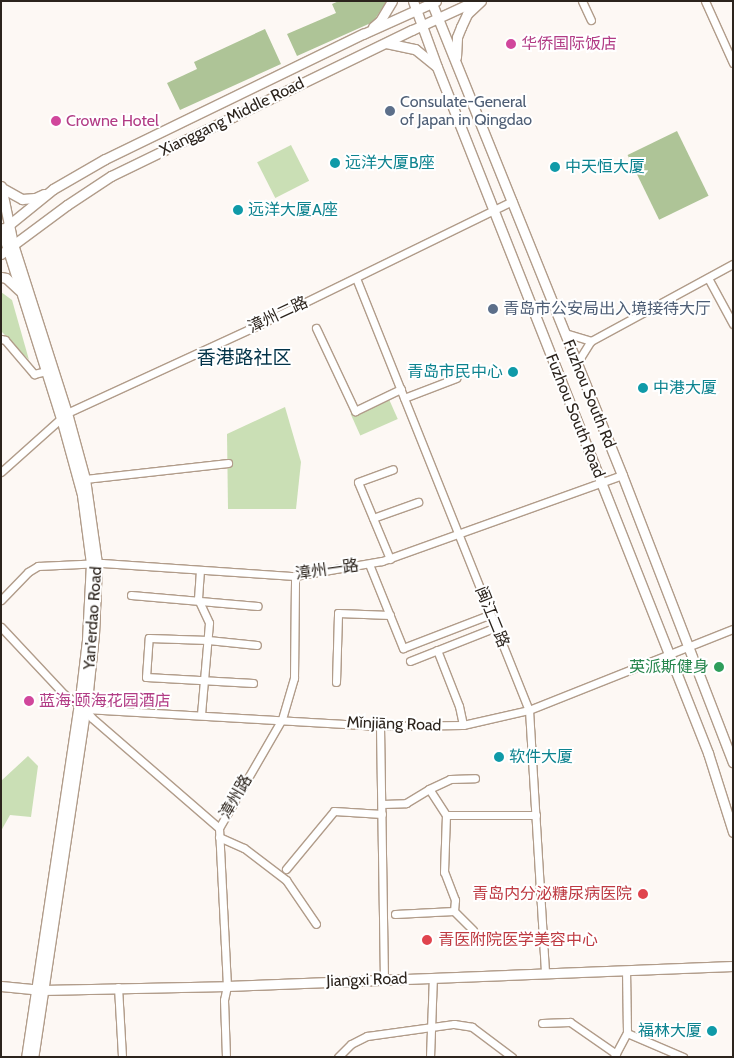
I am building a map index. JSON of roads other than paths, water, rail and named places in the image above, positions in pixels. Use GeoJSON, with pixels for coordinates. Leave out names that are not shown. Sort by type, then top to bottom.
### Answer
{"type":"FeatureCollection","features":[{"type":"Feature","properties":{"kind":"main road"},"geometry":{"type":"LineString","coordinates":[[363,34],[380,21],[392,1]]}},
{"type":"Feature","properties":{"kind":"main road","name":"Xianggang Middle Road"},"geometry":{"type":"LineString","coordinates":[[7,249],[111,176],[423,24],[475,1]]}},
{"type":"Feature","properties":{"kind":"main road"},"geometry":{"type":"LineString","coordinates":[[456,60],[461,27],[467,14],[481,1]]}},
{"type":"Feature","properties":{"kind":"main road"},"geometry":{"type":"LineString","coordinates":[[433,2],[456,60]]}},
{"type":"Feature","properties":{"kind":"main road","name":"Xianggang Middle Road"},"geometry":{"type":"LineString","coordinates":[[3,229],[53,189],[152,135],[363,34],[415,6],[433,2]]}},
{"type":"Feature","properties":{"kind":"main road","name":"Fuzhou South Road"},"geometry":{"type":"LineString","coordinates":[[415,6],[423,24],[436,67],[708,753],[733,832]]}},
{"type":"Feature","properties":{"kind":"main road"},"geometry":{"type":"LineString","coordinates":[[385,43],[415,49],[436,67]]}},
{"type":"Feature","properties":{"kind":"main road","name":"Fuzhou South Rd"},"geometry":{"type":"LineString","coordinates":[[456,60],[688,645]]}},
{"type":"Feature","properties":{"kind":"main road"},"geometry":{"type":"LineString","coordinates":[[2,187],[22,199],[35,198],[53,189]]}},
{"type":"Feature","properties":{"kind":"main road","name":"Yan'erdao Road"},"geometry":{"type":"LineString","coordinates":[[2,187],[3,229],[7,249],[46,371],[64,415],[82,495],[94,563]]}},
{"type":"Feature","properties":{"kind":"main road","name":"Yan'erdao Road"},"geometry":{"type":"LineString","coordinates":[[7,249],[85,479],[94,563],[94,634],[39,990],[26,1057]]}},
{"type":"Feature","properties":{"kind":"main road"},"geometry":{"type":"LineString","coordinates":[[1,277],[13,284],[21,292]]}},
{"type":"Feature","properties":{"kind":"main road"},"geometry":{"type":"LineString","coordinates":[[688,645],[733,762]]}},
{"type":"Feature","properties":{"kind":"main road","name":"Jiangxi Road"},"geometry":{"type":"LineString","coordinates":[[1,986],[39,990],[228,986],[384,978],[545,974],[733,966]]}},
{"type":"Feature","properties":{"kind":"main road","name":"Yan'erdao Road"},"geometry":{"type":"LineString","coordinates":[[32,1057],[39,990]]}},
{"type":"Feature","properties":{"kind":"street"},"geometry":{"type":"LineString","coordinates":[[582,1],[591,20]]}},
{"type":"Feature","properties":{"kind":"street"},"geometry":{"type":"LineString","coordinates":[[706,1],[731,53],[733,63]]}},
{"type":"Feature","properties":{"kind":"street","name":"漳州二路"},"geometry":{"type":"LineString","coordinates":[[1,472],[64,415],[356,278],[513,201]]}},
{"type":"Feature","properties":{"kind":"street"},"geometry":{"type":"LineString","coordinates":[[577,363],[591,341],[733,264]]}},
{"type":"Feature","properties":{"kind":"street","name":"闽江二路"},"geometry":{"type":"LineString","coordinates":[[356,278],[529,710],[545,974]]}},
{"type":"Feature","properties":{"kind":"street"},"geometry":{"type":"LineString","coordinates":[[708,278],[733,324]]}},
{"type":"Feature","properties":{"kind":"street"},"geometry":{"type":"LineString","coordinates":[[316,328],[355,411],[401,389]]}},
{"type":"Feature","properties":{"kind":"street"},"geometry":{"type":"LineString","coordinates":[[565,333],[591,341]]}},
{"type":"Feature","properties":{"kind":"street"},"geometry":{"type":"LineString","coordinates":[[1,339],[5,340],[34,374],[46,371]]}},
{"type":"Feature","properties":{"kind":"street"},"geometry":{"type":"LineString","coordinates":[[404,398],[456,378]]}},
{"type":"Feature","properties":{"kind":"street"},"geometry":{"type":"LineString","coordinates":[[85,479],[228,463]]}},
{"type":"Feature","properties":{"kind":"street"},"geometry":{"type":"LineString","coordinates":[[390,558],[358,482],[393,468]]}},
{"type":"Feature","properties":{"kind":"street","name":"漳州一路"},"geometry":{"type":"LineString","coordinates":[[1,600],[28,572],[38,566],[94,563],[295,576],[368,564],[390,558],[622,475]]}},
{"type":"Feature","properties":{"kind":"street"},"geometry":{"type":"LineString","coordinates":[[373,518],[418,502]]}},
{"type":"Feature","properties":{"kind":"street"},"geometry":{"type":"LineString","coordinates":[[368,564],[403,648],[491,614]]}},
{"type":"Feature","properties":{"kind":"street"},"geometry":{"type":"LineString","coordinates":[[200,570],[198,599],[209,623],[201,715]]}},
{"type":"Feature","properties":{"kind":"street","name":"漳州路"},"geometry":{"type":"LineString","coordinates":[[226,1057],[224,1000],[228,986],[219,828],[282,719],[294,678],[295,576]]}},
{"type":"Feature","properties":{"kind":"street"},"geometry":{"type":"LineString","coordinates":[[131,595],[198,599],[258,606]]}},
{"type":"Feature","properties":{"kind":"street"},"geometry":{"type":"LineString","coordinates":[[336,682],[338,613],[390,615]]}},
{"type":"Feature","properties":{"kind":"street"},"geometry":{"type":"LineString","coordinates":[[1,627],[64,694],[82,707],[92,718],[219,828]]}},
{"type":"Feature","properties":{"kind":"street"},"geometry":{"type":"LineString","coordinates":[[410,661],[496,627]]}},
{"type":"Feature","properties":{"kind":"street","name":"Mǐnjiāng Road"},"geometry":{"type":"LineString","coordinates":[[82,707],[380,726],[463,724],[529,710],[688,645],[733,629]]}},
{"type":"Feature","properties":{"kind":"street"},"geometry":{"type":"LineString","coordinates":[[253,683],[146,677],[149,638],[208,640],[257,645]]}},
{"type":"Feature","properties":{"kind":"street"},"geometry":{"type":"LineString","coordinates":[[437,650],[459,706],[463,724]]}},
{"type":"Feature","properties":{"kind":"street"},"geometry":{"type":"LineString","coordinates":[[380,726],[384,978]]}},
{"type":"Feature","properties":{"kind":"street"},"geometry":{"type":"LineString","coordinates":[[382,804],[406,803],[450,778],[475,778]]}},
{"type":"Feature","properties":{"kind":"street"},"geometry":{"type":"LineString","coordinates":[[429,789],[446,815],[444,872],[455,900],[454,911]]}},
{"type":"Feature","properties":{"kind":"street"},"geometry":{"type":"LineString","coordinates":[[286,869],[334,811],[382,814]]}},
{"type":"Feature","properties":{"kind":"street"},"geometry":{"type":"LineString","coordinates":[[446,815],[536,815]]}},
{"type":"Feature","properties":{"kind":"street"},"geometry":{"type":"LineString","coordinates":[[219,837],[244,848],[286,880],[316,924]]}},
{"type":"Feature","properties":{"kind":"street"},"geometry":{"type":"LineString","coordinates":[[395,914],[454,911],[473,930]]}},
{"type":"Feature","properties":{"kind":"street"},"geometry":{"type":"LineString","coordinates":[[542,1022],[570,1022],[615,1056],[627,1033],[626,970]]}},
{"type":"Feature","properties":{"kind":"street"},"geometry":{"type":"LineString","coordinates":[[430,1057],[433,977]]}},
{"type":"Feature","properties":{"kind":"street"},"geometry":{"type":"LineString","coordinates":[[118,987],[122,1057]]}},
{"type":"Feature","properties":{"kind":"street"},"geometry":{"type":"LineString","coordinates":[[338,1057],[351,1044],[367,1036],[454,1024],[472,1027],[512,1057]]}},
{"type":"Feature","properties":{"kind":"street"},"geometry":{"type":"LineString","coordinates":[[627,1033],[683,1057]]}},
{"type":"Feature","properties":{"kind":"place","name":"华侨国际饭店"},"geometry":{"type":"Point","coordinates":[511,44]}},
{"type":"Feature","properties":{"kind":"place","name":"Consulate-General of Japan in Qingdao"},"geometry":{"type":"Point","coordinates":[390,111]}},
{"type":"Feature","properties":{"kind":"place","name":"Crowne Hotel"},"geometry":{"type":"Point","coordinates":[56,121]}},
{"type":"Feature","properties":{"kind":"place","name":"远洋大厦B座"},"geometry":{"type":"Point","coordinates":[335,163]}},
{"type":"Feature","properties":{"kind":"place","name":"中天恒大厦"},"geometry":{"type":"Point","coordinates":[555,167]}},
{"type":"Feature","properties":{"kind":"place","name":"远洋大厦A座"},"geometry":{"type":"Point","coordinates":[238,210]}},
{"type":"Feature","properties":{"kind":"place","name":"青岛市公安局出入境接待大厅"},"geometry":{"type":"Point","coordinates":[493,309]}},
{"type":"Feature","properties":{"kind":"place","name":"青岛市民中心"},"geometry":{"type":"Point","coordinates":[513,372]}},
{"type":"Feature","properties":{"kind":"place","name":"中港大厦"},"geometry":{"type":"Point","coordinates":[643,388]}},
{"type":"Feature","properties":{"kind":"place","name":"英派斯健身"},"geometry":{"type":"Point","coordinates":[719,667]}},
{"type":"Feature","properties":{"kind":"place","name":"蓝海·颐海花园酒店"},"geometry":{"type":"Point","coordinates":[29,701]}},
{"type":"Feature","properties":{"kind":"place","name":"软件大厦"},"geometry":{"type":"Point","coordinates":[499,757]}},
{"type":"Feature","properties":{"kind":"place","name":"青岛内分泌糖尿病医院"},"geometry":{"type":"Point","coordinates":[643,894]}},
{"type":"Feature","properties":{"kind":"place","name":"青医附院医学美容中心"},"geometry":{"type":"Point","coordinates":[427,940]}},
{"type":"Feature","properties":{"kind":"place","name":"福林大厦"},"geometry":{"type":"Point","coordinates":[712,1031]}},
{"type":"Feature","properties":{"kind":"district","name":"香港路社区"},"geometry":{"type":"Point","coordinates":[244,358]}}]}
